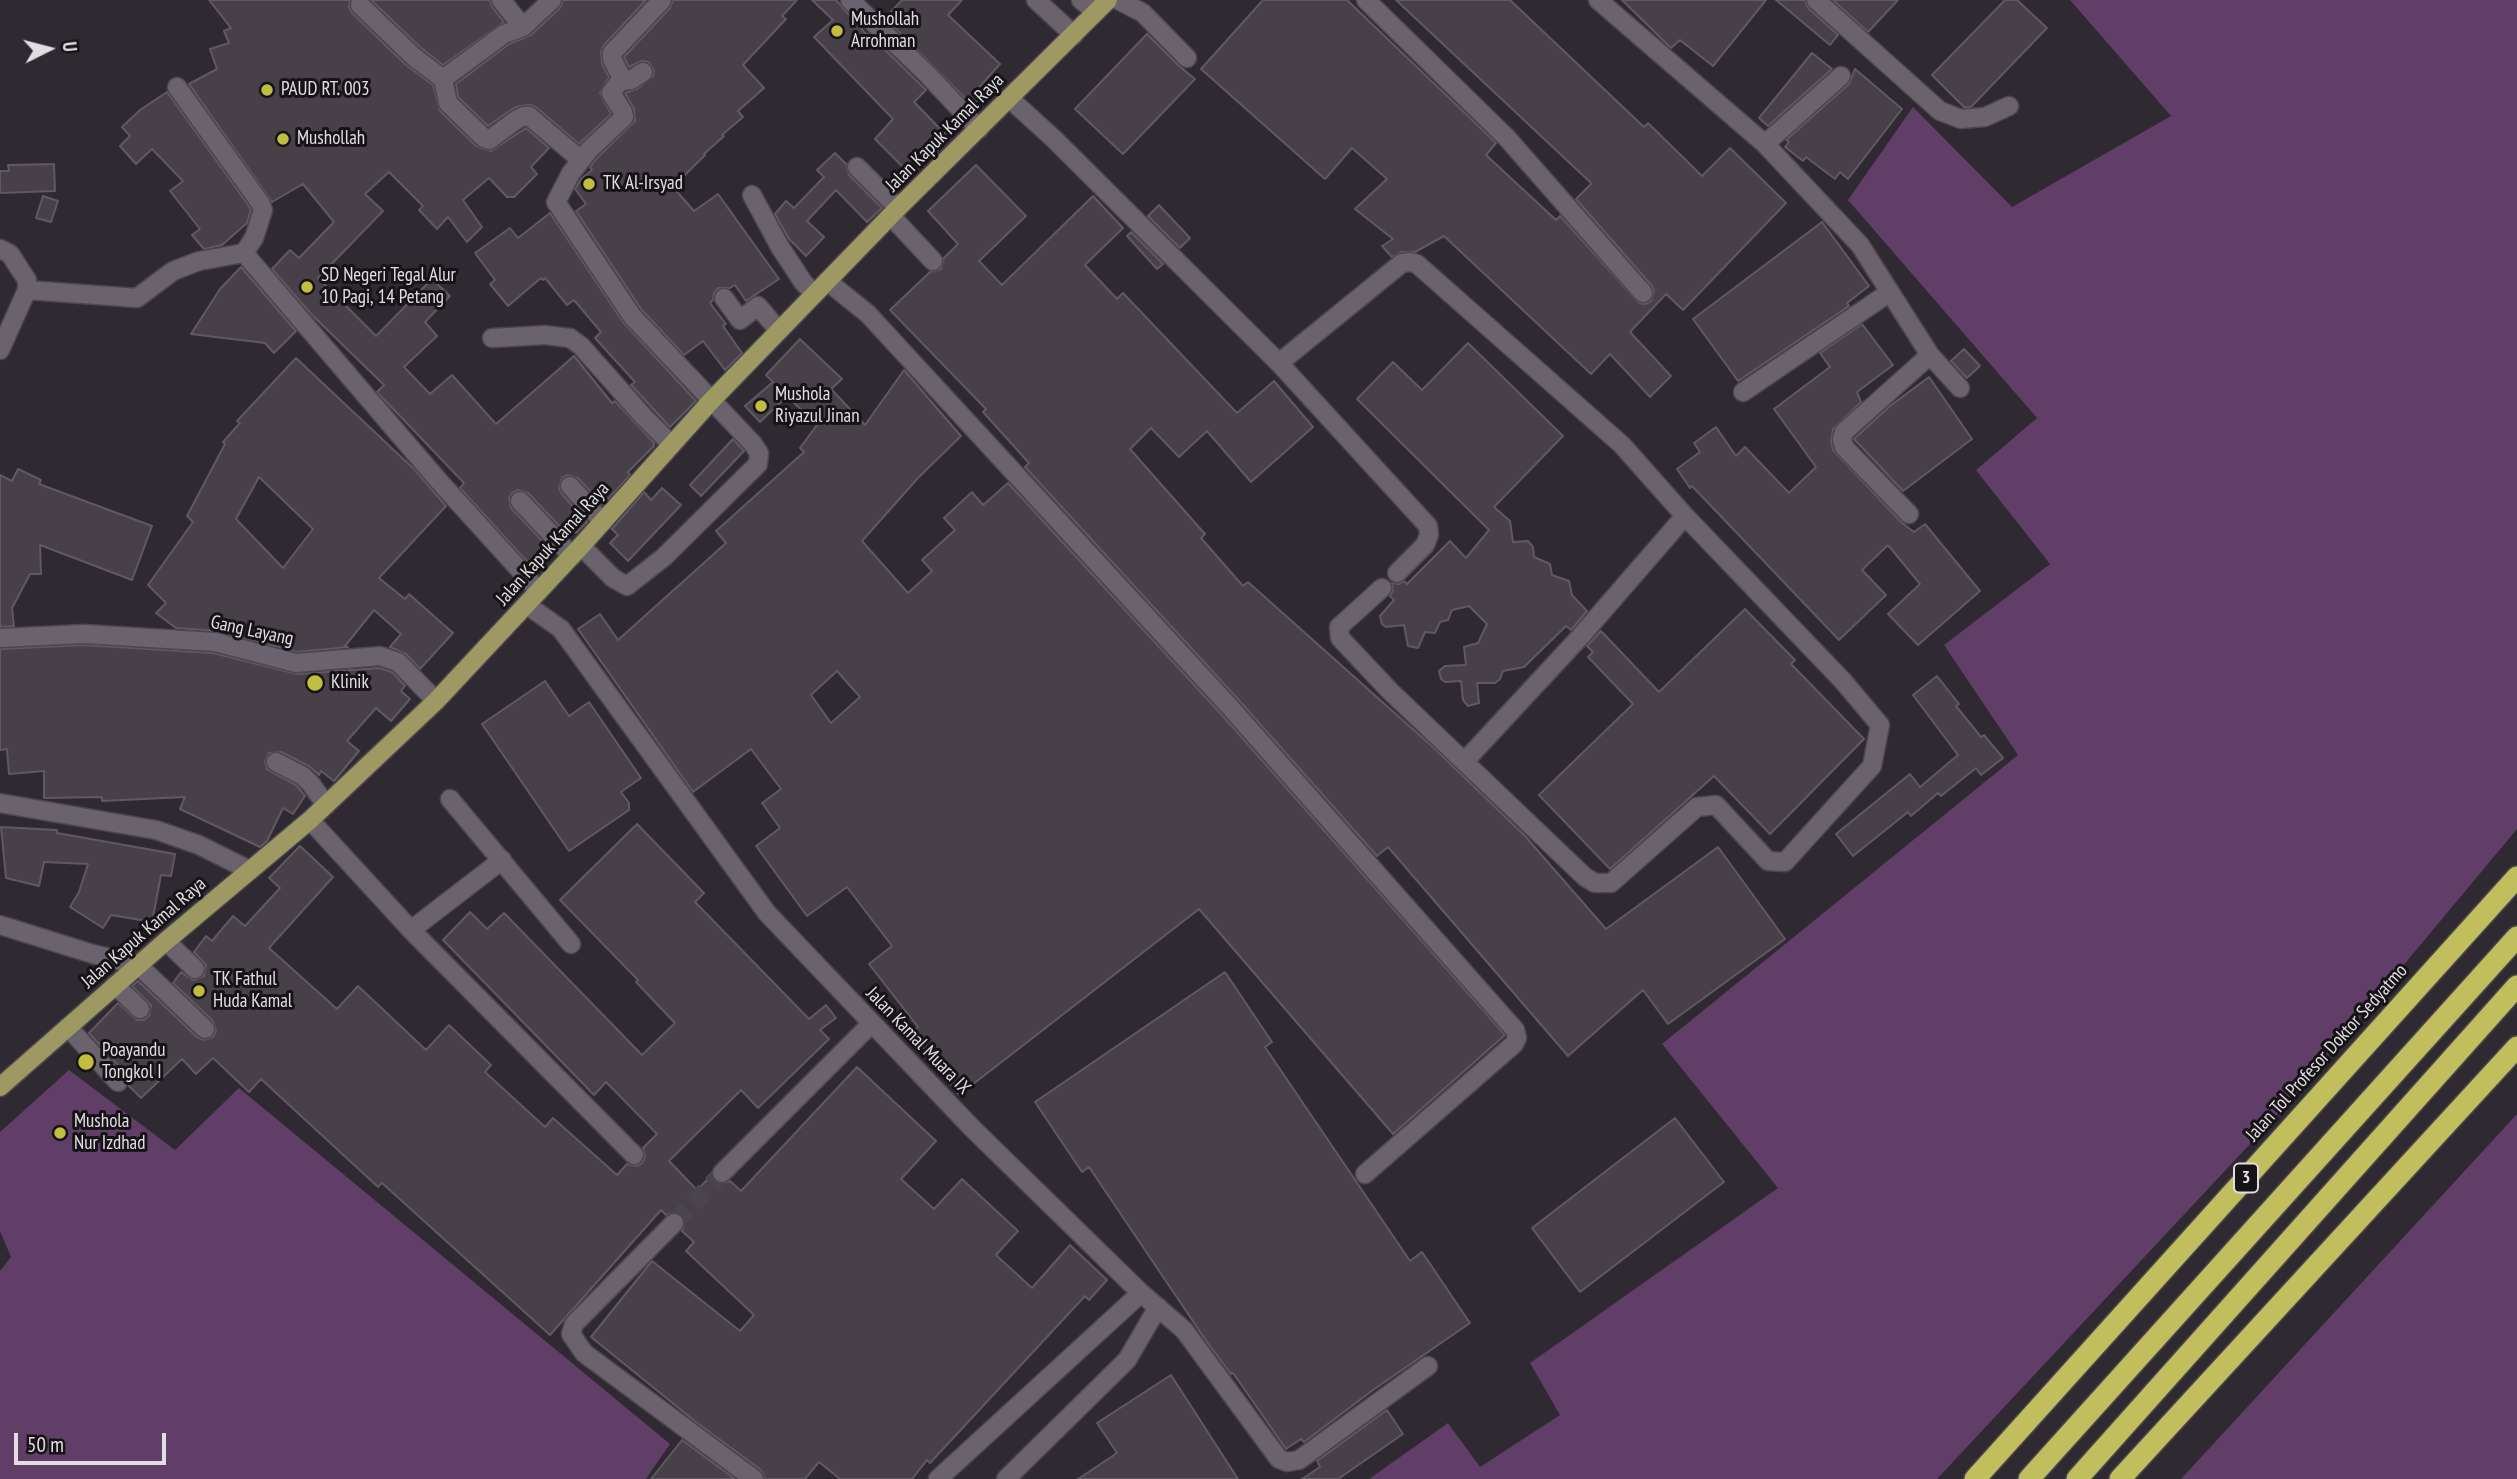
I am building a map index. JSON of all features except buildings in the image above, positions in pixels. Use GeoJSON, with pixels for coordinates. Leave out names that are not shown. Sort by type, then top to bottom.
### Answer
{"type":"FeatureCollection","features":[{"type":"Feature","properties":{"kind":"highway","name":"Jalan Tol Profesor Doktor Sedyatmo"},"geometry":{"type":"LineString","coordinates":[[1975,1479],[2517,877]]}},
{"type":"Feature","properties":{"kind":"highway","name":"3"},"geometry":{"type":"LineString","coordinates":[[2029,1479],[2517,937]]}},
{"type":"Feature","properties":{"kind":"highway"},"geometry":{"type":"LineString","coordinates":[[2077,1479],[2517,985]]}},
{"type":"Feature","properties":{"kind":"highway"},"geometry":{"type":"LineString","coordinates":[[2120,1479],[2517,1047]]}},
{"type":"Feature","properties":{"kind":"main road","name":"Jalan Kapuk Kamal Raya"},"geometry":{"type":"LineString","coordinates":[[0,1087],[138,965],[310,820],[436,701],[603,522],[671,444],[820,287],[1102,6]]}},
{"type":"Feature","properties":{"kind":"street"},"geometry":{"type":"LineString","coordinates":[[501,0],[523,27]]}},
{"type":"Feature","properties":{"kind":"street"},"geometry":{"type":"LineString","coordinates":[[443,79],[504,34],[523,27],[552,0]]}},
{"type":"Feature","properties":{"kind":"street"},"geometry":{"type":"LineString","coordinates":[[520,501],[576,551],[627,586],[664,557],[758,464],[759,453],[753,444],[632,316],[556,202],[581,160],[624,117],[624,112],[611,93],[621,81],[612,53],[662,0]]}},
{"type":"Feature","properties":{"kind":"street"},"geometry":{"type":"LineString","coordinates":[[850,0],[979,128]]}},
{"type":"Feature","properties":{"kind":"street"},"geometry":{"type":"LineString","coordinates":[[1036,0],[1074,36]]}},
{"type":"Feature","properties":{"kind":"street"},"geometry":{"type":"LineString","coordinates":[[1081,0],[1102,6]]}},
{"type":"Feature","properties":{"kind":"street"},"geometry":{"type":"LineString","coordinates":[[1118,0],[1143,13],[1187,58]]}},
{"type":"Feature","properties":{"kind":"street"},"geometry":{"type":"LineString","coordinates":[[1366,0],[1507,138],[1643,293]]}},
{"type":"Feature","properties":{"kind":"street"},"geometry":{"type":"LineString","coordinates":[[1598,0],[1765,144],[1860,245],[1930,355],[1960,388]]}},
{"type":"Feature","properties":{"kind":"street"},"geometry":{"type":"LineString","coordinates":[[1816,0],[1940,111],[1961,118],[1985,117],[2009,106]]}},
{"type":"Feature","properties":{"kind":"street"},"geometry":{"type":"LineString","coordinates":[[360,5],[414,57],[443,79],[448,103],[484,138],[489,140],[516,120],[529,116],[581,160]]}},
{"type":"Feature","properties":{"kind":"street"},"geometry":{"type":"LineString","coordinates":[[621,81],[631,80],[643,72]]}},
{"type":"Feature","properties":{"kind":"street"},"geometry":{"type":"LineString","coordinates":[[1765,144],[1841,76]]}},
{"type":"Feature","properties":{"kind":"street"},"geometry":{"type":"LineString","coordinates":[[27,290],[137,298],[173,271],[199,261],[244,253],[254,238],[263,209],[261,204],[177,87]]}},
{"type":"Feature","properties":{"kind":"street"},"geometry":{"type":"LineString","coordinates":[[1009,98],[1054,139],[1279,363],[1428,526],[1429,535],[1425,545],[1397,573]]}},
{"type":"Feature","properties":{"kind":"street"},"geometry":{"type":"LineString","coordinates":[[857,167],[933,261]]}},
{"type":"Feature","properties":{"kind":"street"},"geometry":{"type":"LineString","coordinates":[[752,195],[780,247],[803,282],[820,287],[868,314],[1220,696],[1515,1030],[1517,1038],[1514,1044],[1365,1174]]}},
{"type":"Feature","properties":{"kind":"street"},"geometry":{"type":"LineString","coordinates":[[0,249],[10,254],[27,280],[27,290],[0,349]]}},
{"type":"Feature","properties":{"kind":"street"},"geometry":{"type":"LineString","coordinates":[[244,253],[438,481],[539,591]]}},
{"type":"Feature","properties":{"kind":"street"},"geometry":{"type":"LineString","coordinates":[[1279,363],[1402,263],[1417,264],[1622,445],[1685,516],[1843,681],[1880,725],[1872,766],[1785,862],[1772,863],[1716,805],[1698,807],[1611,883],[1595,883],[1584,877],[1390,691],[1339,638],[1339,627],[1382,588]]}},
{"type":"Feature","properties":{"kind":"street"},"geometry":{"type":"LineString","coordinates":[[1743,392],[1890,292]]}},
{"type":"Feature","properties":{"kind":"street"},"geometry":{"type":"LineString","coordinates":[[724,298],[740,320],[758,306],[779,331]]}},
{"type":"Feature","properties":{"kind":"street"},"geometry":{"type":"LineString","coordinates":[[492,338],[545,335],[570,338],[581,346],[671,444]]}},
{"type":"Feature","properties":{"kind":"street"},"geometry":{"type":"LineString","coordinates":[[1909,514],[1844,447],[1842,439],[1844,432],[1930,355]]}},
{"type":"Feature","properties":{"kind":"street"},"geometry":{"type":"LineString","coordinates":[[570,486],[603,522]]}},
{"type":"Feature","properties":{"kind":"street"},"geometry":{"type":"LineString","coordinates":[[1464,762],[1580,637],[1685,516]]}},
{"type":"Feature","properties":{"kind":"street","name":"Jalan Kamal Muara IX"},"geometry":{"type":"LineString","coordinates":[[527,605],[561,629],[767,913],[973,1129],[1141,1293],[1184,1330],[1279,1459],[1287,1462],[1299,1460],[1428,1366]]}},
{"type":"Feature","properties":{"kind":"street","name":"Gang Layang"},"geometry":{"type":"LineString","coordinates":[[0,639],[84,634],[215,642],[296,663],[380,656],[398,662],[436,701]]}},
{"type":"Feature","properties":{"kind":"street"},"geometry":{"type":"LineString","coordinates":[[298,761],[332,800]]}},
{"type":"Feature","properties":{"kind":"street"},"geometry":{"type":"LineString","coordinates":[[276,762],[303,776],[332,800]]}},
{"type":"Feature","properties":{"kind":"street"},"geometry":{"type":"LineString","coordinates":[[450,799],[571,944]]}},
{"type":"Feature","properties":{"kind":"street"},"geometry":{"type":"LineString","coordinates":[[0,803],[156,830],[199,845],[249,870]]}},
{"type":"Feature","properties":{"kind":"street"},"geometry":{"type":"LineString","coordinates":[[310,820],[411,930],[635,1155]]}},
{"type":"Feature","properties":{"kind":"street"},"geometry":{"type":"LineString","coordinates":[[411,930],[502,860]]}},
{"type":"Feature","properties":{"kind":"street"},"geometry":{"type":"LineString","coordinates":[[0,925],[138,965],[205,1029]]}},
{"type":"Feature","properties":{"kind":"street"},"geometry":{"type":"LineString","coordinates":[[166,941],[195,969]]}},
{"type":"Feature","properties":{"kind":"street"},"geometry":{"type":"LineString","coordinates":[[115,985],[140,1009]]}},
{"type":"Feature","properties":{"kind":"street"},"geometry":{"type":"LineString","coordinates":[[722,1173],[872,1023]]}},
{"type":"Feature","properties":{"kind":"street"},"geometry":{"type":"LineString","coordinates":[[68,1027],[118,1082]]}},
{"type":"Feature","properties":{"kind":"street"},"geometry":{"type":"LineString","coordinates":[[674,1223],[574,1324],[571,1334],[584,1353],[754,1479]]}},
{"type":"Feature","properties":{"kind":"street"},"geometry":{"type":"LineString","coordinates":[[938,1479],[1141,1293]]}},
{"type":"Feature","properties":{"kind":"street"},"geometry":{"type":"LineString","coordinates":[[1006,1479],[1127,1360],[1158,1307]]}},
{"type":"Feature","properties":{"kind":"shaded area"},"geometry":{"type":"Polygon","coordinates":[[[2070,0],[2517,0],[2517,829],[2292,1099],[1937,1479],[1369,1479],[1448,1423],[1480,1467],[1560,1415],[1530,1363],[1778,1188],[1662,1044],[2018,755],[1944,645],[2050,564],[1976,470],[2037,418],[1848,200],[1913,107],[2012,207],[2171,116],[2070,0]]]}},
{"type":"Feature","properties":{"kind":"shaded area"},"geometry":{"type":"Polygon","coordinates":[[[69,1070],[175,1150],[239,1088],[670,1444],[646,1479],[0,1479],[0,1271],[11,1257],[0,1231],[0,1132],[69,1070]]]}},
{"type":"Feature","properties":{"kind":"shaded area"},"geometry":{"type":"Polygon","coordinates":[[[2517,1114],[2517,1479],[2181,1479],[2517,1114]]]}},
{"type":"Feature","properties":{"kind":"tunnel"},"geometry":{"type":"LineString","coordinates":[[674,1223],[722,1173]]}},
{"type":"Feature","properties":{"kind":"place","name":"Mushollah Arrohman"},"geometry":{"type":"Point","coordinates":[837,31]}},
{"type":"Feature","properties":{"kind":"place","name":"PAUD RT. 003"},"geometry":{"type":"Point","coordinates":[267,90]}},
{"type":"Feature","properties":{"kind":"place","name":"Mushollah"},"geometry":{"type":"Point","coordinates":[283,139]}},
{"type":"Feature","properties":{"kind":"place","name":"TK Al-Irsyad"},"geometry":{"type":"Point","coordinates":[589,184]}},
{"type":"Feature","properties":{"kind":"place","name":"SD Negeri Tegal Alur 10 Pagi, 14 Petang"},"geometry":{"type":"Point","coordinates":[307,287]}},
{"type":"Feature","properties":{"kind":"place","name":"Mushola Riyazul Jinan"},"geometry":{"type":"Point","coordinates":[761,406]}},
{"type":"Feature","properties":{"kind":"place","name":"Klinik"},"geometry":{"type":"Point","coordinates":[315,683]}},
{"type":"Feature","properties":{"kind":"place","name":"TK Fathul Huda Kamal"},"geometry":{"type":"Point","coordinates":[199,991]}},
{"type":"Feature","properties":{"kind":"place","name":"Poayandu Tongkol I"},"geometry":{"type":"Point","coordinates":[86,1062]}},
{"type":"Feature","properties":{"kind":"place","name":"Mushola Nur Izdhad"},"geometry":{"type":"Point","coordinates":[60,1133]}}]}
